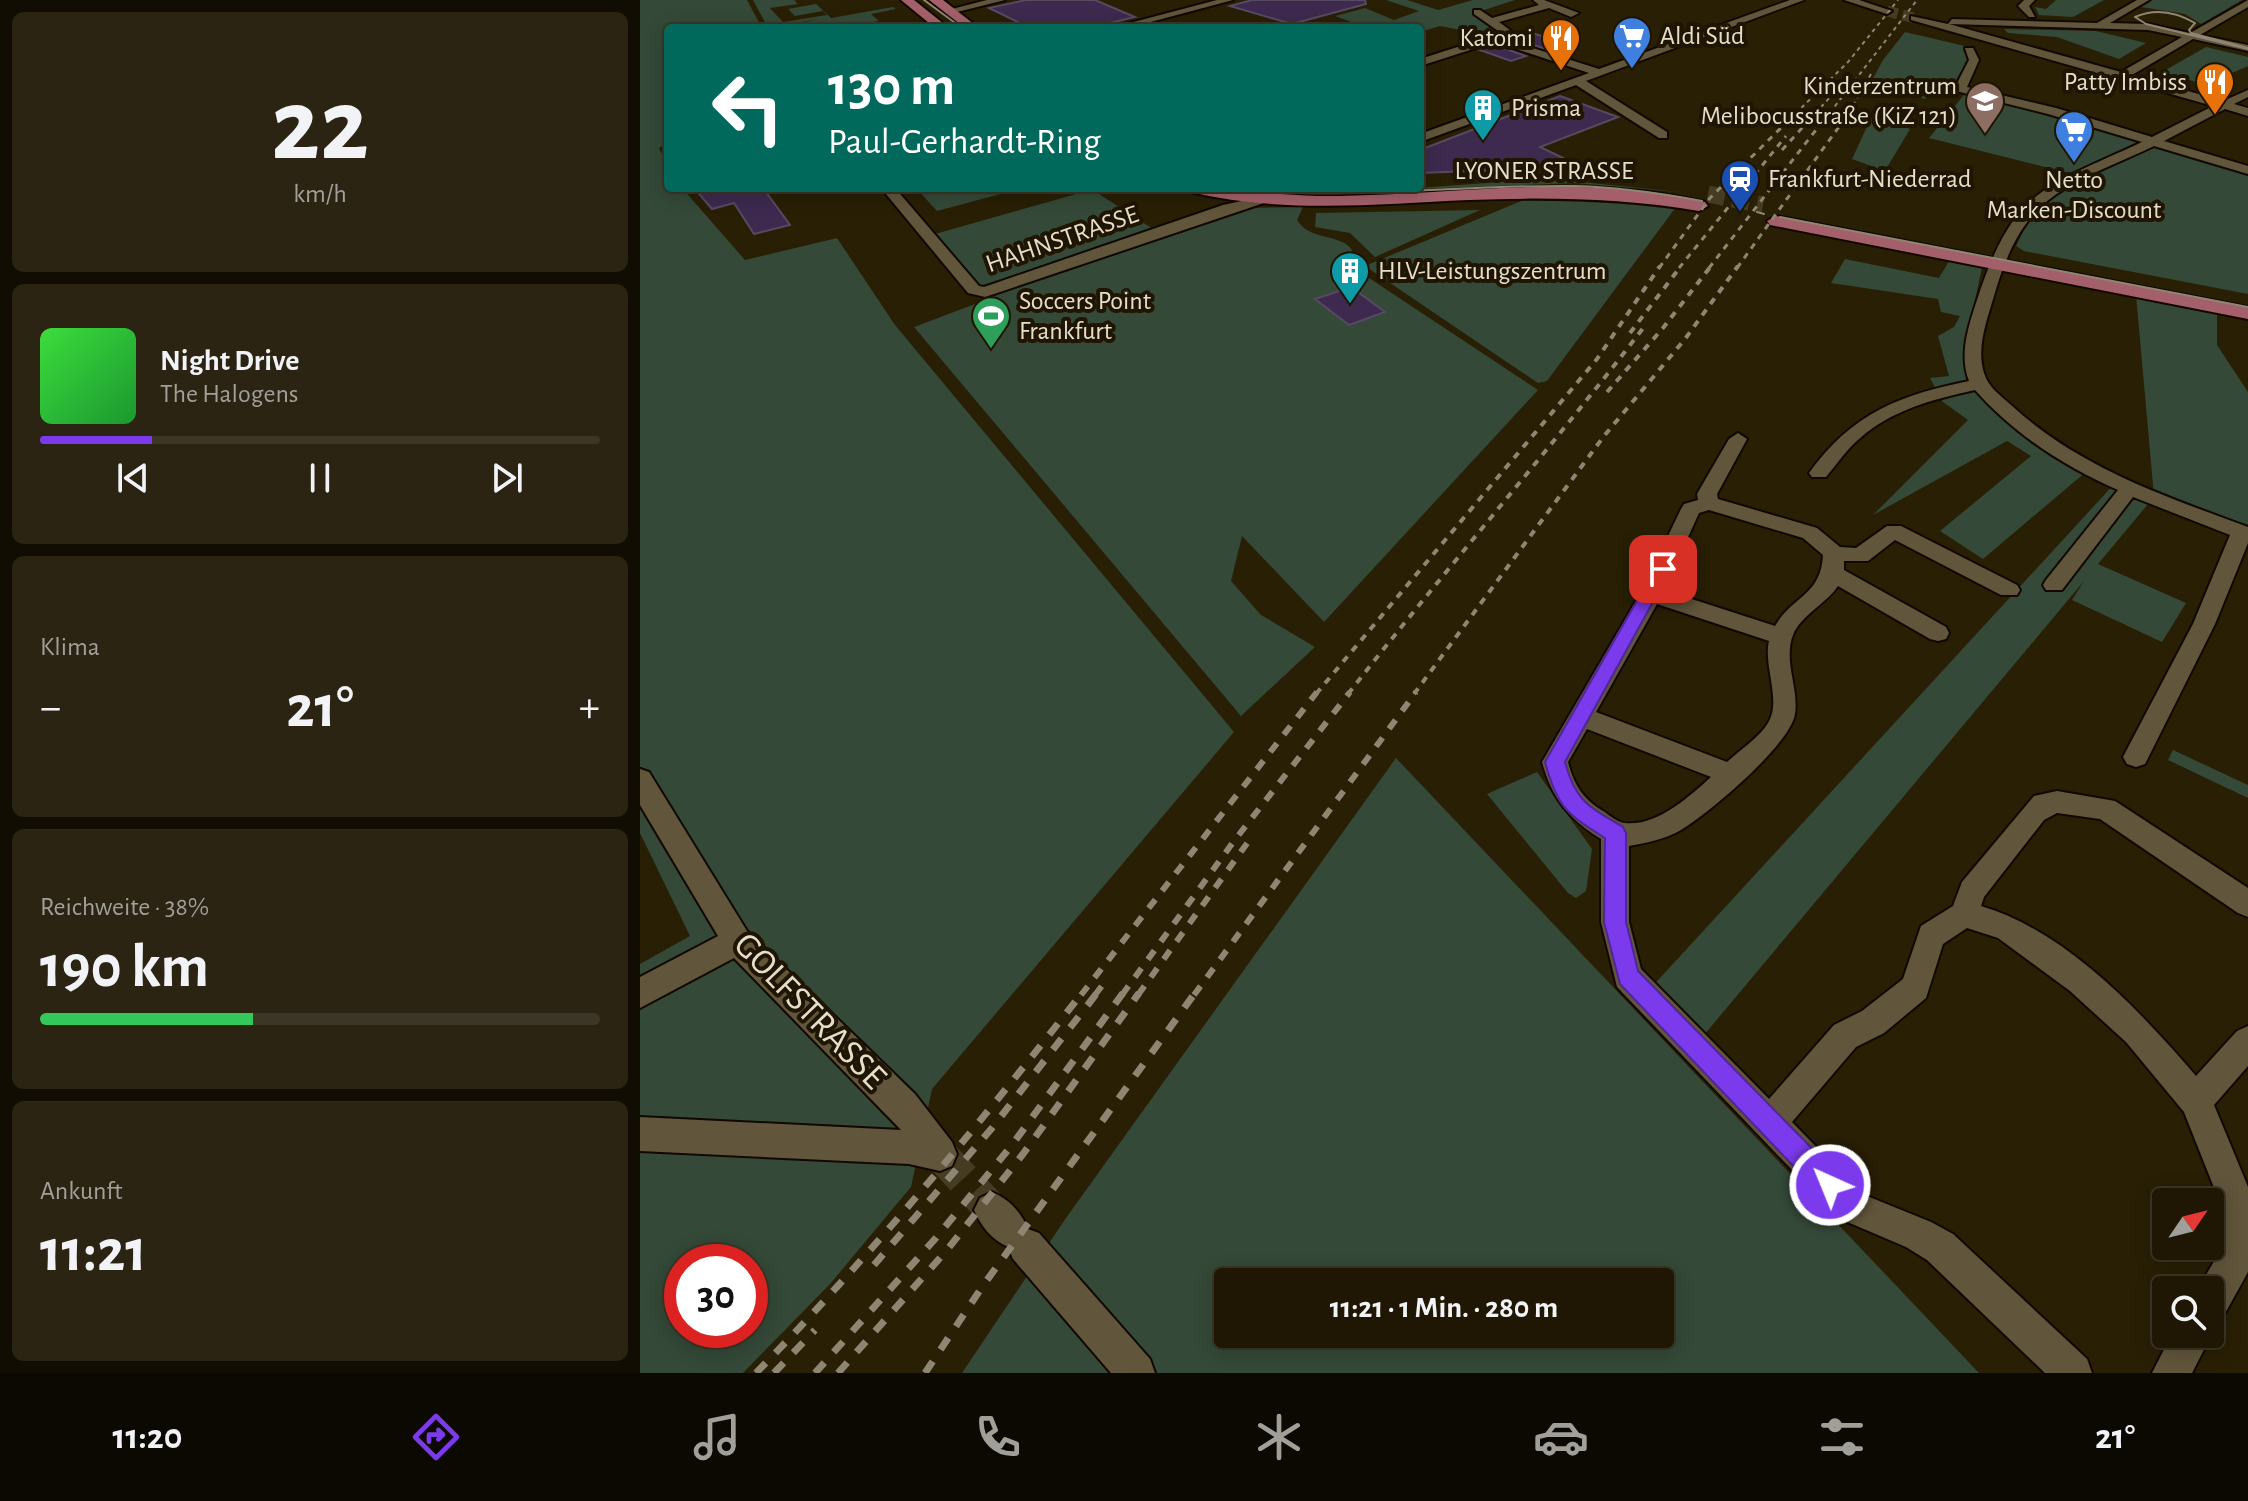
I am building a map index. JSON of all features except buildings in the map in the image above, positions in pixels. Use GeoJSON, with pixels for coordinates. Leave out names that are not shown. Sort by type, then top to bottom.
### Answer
{"type":"FeatureCollection","features":[{"type":"Feature","properties":{"kind":"main road"},"geometry":{"type":"LineString","coordinates":[[907,0],[938,24]]}},
{"type":"Feature","properties":{"kind":"main road"},"geometry":{"type":"LineString","coordinates":[[935,0],[967,24]]}},
{"type":"Feature","properties":{"kind":"main road","name":"LYONER STRASSE"},"geometry":{"type":"LineString","coordinates":[[1219,192],[1269,199],[1392,199],[1595,192],[1704,200],[1643,184],[1574,179],[1424,184]]}},
{"type":"Feature","properties":{"kind":"main road"},"geometry":{"type":"LineString","coordinates":[[1392,199],[1410,192]]}},
{"type":"Feature","properties":{"kind":"main road"},"geometry":{"type":"LineString","coordinates":[[1768,213],[2000,258],[2248,313]]}},
{"type":"Feature","properties":{"kind":"main road"},"geometry":{"type":"LineString","coordinates":[[2000,258],[2248,300]]}},
{"type":"Feature","properties":{"kind":"street"},"geometry":{"type":"LineString","coordinates":[[949,11],[1000,0]]}},
{"type":"Feature","properties":{"kind":"street"},"geometry":{"type":"LineString","coordinates":[[1132,24],[1228,0]]}},
{"type":"Feature","properties":{"kind":"street"},"geometry":{"type":"LineString","coordinates":[[1535,0],[1574,13],[1571,14]]}},
{"type":"Feature","properties":{"kind":"street"},"geometry":{"type":"LineString","coordinates":[[1424,137],[1799,0]]}},
{"type":"Feature","properties":{"kind":"street"},"geometry":{"type":"LineString","coordinates":[[1849,0],[1887,11]]}},
{"type":"Feature","properties":{"kind":"street"},"geometry":{"type":"LineString","coordinates":[[2030,0],[2023,6],[2036,19]]}},
{"type":"Feature","properties":{"kind":"street"},"geometry":{"type":"LineString","coordinates":[[2101,24],[2144,0]]}},
{"type":"Feature","properties":{"kind":"street"},"geometry":{"type":"LineString","coordinates":[[2121,77],[2248,3]]}},
{"type":"Feature","properties":{"kind":"street"},"geometry":{"type":"LineString","coordinates":[[1491,21],[1550,5]]}},
{"type":"Feature","properties":{"kind":"street"},"geometry":{"type":"LineString","coordinates":[[1424,62],[1509,33],[1477,12]]}},
{"type":"Feature","properties":{"kind":"street"},"geometry":{"type":"LineString","coordinates":[[1914,18],[1938,22],[2036,19],[2127,25],[2193,35],[2248,48]]}},
{"type":"Feature","properties":{"kind":"street"},"geometry":{"type":"LineString","coordinates":[[2113,18],[2127,25]]}},
{"type":"Feature","properties":{"kind":"street"},"geometry":{"type":"LineString","coordinates":[[1938,22],[1954,30],[2248,112]]}},
{"type":"Feature","properties":{"kind":"street"},"geometry":{"type":"LineString","coordinates":[[1495,39],[1600,73]]}},
{"type":"Feature","properties":{"kind":"street"},"geometry":{"type":"LineString","coordinates":[[1969,50],[1974,60],[1960,89],[2052,111],[2248,170]]}},
{"type":"Feature","properties":{"kind":"street"},"geometry":{"type":"LineString","coordinates":[[1578,81],[1663,135]]}},
{"type":"Feature","properties":{"kind":"street"},"geometry":{"type":"LineString","coordinates":[[2136,757],[2204,624],[2245,533],[2091,470],[2044,443],[2009,416],[1979,384],[1974,359],[1974,334],[2000,258],[2019,219],[2047,192],[2248,93]]}},
{"type":"Feature","properties":{"kind":"street","name":"HAHNSTRASSE"},"geometry":{"type":"LineString","coordinates":[[891,192],[974,290],[985,292],[1202,217],[1269,199]]}},
{"type":"Feature","properties":{"kind":"street"},"geometry":{"type":"LineString","coordinates":[[1202,217],[1211,211],[1215,203],[1204,192]]}},
{"type":"Feature","properties":{"kind":"street"},"geometry":{"type":"LineString","coordinates":[[1819,473],[1853,434],[1885,413],[1931,395],[1979,384]]}},
{"type":"Feature","properties":{"kind":"street"},"geometry":{"type":"LineString","coordinates":[[1709,503],[1707,494],[1738,439]]}},
{"type":"Feature","properties":{"kind":"street"},"geometry":{"type":"LineString","coordinates":[[2054,585],[2131,487]]}},
{"type":"Feature","properties":{"kind":"street"},"geometry":{"type":"LineString","coordinates":[[1834,563],[1827,587],[1788,624],[1781,637],[1778,651],[1786,712],[1779,728],[1681,818],[1651,830],[1627,835],[1615,833],[1578,811],[1562,787],[1555,762],[1651,594],[1691,509],[1709,503],[1810,533],[1834,563],[1938,633]]}},
{"type":"Feature","properties":{"kind":"street"},"geometry":{"type":"LineString","coordinates":[[1834,563],[1860,556],[1894,531],[2009,590]]}},
{"type":"Feature","properties":{"kind":"street"},"geometry":{"type":"LineString","coordinates":[[1651,594],[1781,637]]}},
{"type":"Feature","properties":{"kind":"street"},"geometry":{"type":"LineString","coordinates":[[1579,716],[1730,774]]}},
{"type":"Feature","properties":{"kind":"street","name":"GOLFSTRASSE"},"geometry":{"type":"LineString","coordinates":[[640,780],[737,941],[903,1106],[940,1154],[909,1147],[640,1134]]}},
{"type":"Feature","properties":{"kind":"street"},"geometry":{"type":"LineString","coordinates":[[1769,1123],[1845,1036],[1873,1022],[1915,988],[1931,936],[1964,914],[1972,891],[2043,804],[2057,802],[2106,809],[2248,904]]}},
{"type":"Feature","properties":{"kind":"street"},"geometry":{"type":"LineString","coordinates":[[1615,833],[1615,922],[1628,977],[1850,1206],[1876,1221],[1919,1232],[1940,1247],[2073,1373]]}},
{"type":"Feature","properties":{"kind":"street"},"geometry":{"type":"LineString","coordinates":[[1964,914],[2007,927],[2081,981],[2137,1031],[2196,1101],[2234,1195],[2237,1256],[2224,1279]]}},
{"type":"Feature","properties":{"kind":"street"},"geometry":{"type":"LineString","coordinates":[[640,993],[737,941]]}},
{"type":"Feature","properties":{"kind":"street"},"geometry":{"type":"LineString","coordinates":[[2196,1101],[2248,1042]]}},
{"type":"Feature","properties":{"kind":"street"},"geometry":{"type":"LineString","coordinates":[[1009,1229],[1136,1373]]}},
{"type":"Feature","properties":{"kind":"street"},"geometry":{"type":"LineString","coordinates":[[2171,1373],[2185,1348]]}},
{"type":"Feature","properties":{"kind":"green space"},"geometry":{"type":"Polygon","coordinates":[[[640,0],[747,0],[760,24],[664,24],[664,145],[659,148],[664,158],[664,192],[686,192],[745,260],[837,238],[895,325],[1234,732],[932,1089],[911,1187],[830,1284],[768,1347],[768,1244],[664,1244],[664,1348],[767,1348],[743,1373],[640,1373],[640,964],[690,936],[640,833],[640,0]]]}},
{"type":"Feature","properties":{"kind":"green space"},"geometry":{"type":"Polygon","coordinates":[[[753,0],[794,0],[798,4],[770,8],[783,22],[827,15],[823,11],[795,16],[788,9],[816,4],[812,0],[831,18],[896,9],[871,14],[879,21],[862,24],[795,24],[818,19],[766,24],[753,0]]]}},
{"type":"Feature","properties":{"kind":"green space"},"geometry":{"type":"Polygon","coordinates":[[[1386,0],[1407,0],[1438,10],[1473,0],[1515,0],[1475,13],[1503,28],[1487,35],[1440,26],[1424,31],[1424,24],[1356,24],[1335,16],[1365,8],[1394,20],[1419,11],[1386,0]]]}},
{"type":"Feature","properties":{"kind":"green space"},"geometry":{"type":"Polygon","coordinates":[[[2056,0],[2104,0],[2073,17],[2039,15],[2035,7],[2046,9],[2056,0]]]}},
{"type":"Feature","properties":{"kind":"green space"},"geometry":{"type":"Polygon","coordinates":[[[2153,0],[2242,0],[2201,24],[2185,14],[2141,7],[2153,0]]]}},
{"type":"Feature","properties":{"kind":"green space"},"geometry":{"type":"Polygon","coordinates":[[[2004,29],[2096,31],[2146,43],[2119,59],[2057,37],[2008,33],[2004,29]]]}},
{"type":"Feature","properties":{"kind":"green space"},"geometry":{"type":"Polygon","coordinates":[[[1905,32],[1965,46],[1963,50],[1968,60],[1954,84],[1936,84],[1925,99],[1871,82],[1883,60],[1905,32]]]}},
{"type":"Feature","properties":{"kind":"green space"},"geometry":{"type":"Polygon","coordinates":[[[2206,47],[2248,57],[2248,66],[2216,80],[2225,84],[2217,88],[2162,72],[2206,47]]]}},
{"type":"Feature","properties":{"kind":"green space"},"geometry":{"type":"Polygon","coordinates":[[[1967,91],[2053,111],[2248,171],[2248,294],[2024,251],[2016,246],[2027,223],[2077,175],[1929,138],[1967,91]]]}},
{"type":"Feature","properties":{"kind":"green space"},"geometry":{"type":"Polygon","coordinates":[[[1872,116],[1910,129],[1885,171],[1852,159],[1872,116]]]}},
{"type":"Feature","properties":{"kind":"green space"},"geometry":{"type":"Polygon","coordinates":[[[1571,181],[1689,193],[1575,183],[1424,189],[1501,182],[1571,181]]]}},
{"type":"Feature","properties":{"kind":"green space"},"geometry":{"type":"Polygon","coordinates":[[[920,192],[1008,192],[937,211],[920,192]]]}},
{"type":"Feature","properties":{"kind":"green space"},"geometry":{"type":"Polygon","coordinates":[[[1083,192],[1096,192],[1153,229],[1246,208],[1303,207],[1297,220],[1300,224],[1315,234],[1346,244],[1354,257],[1354,268],[1538,390],[1324,622],[1242,536],[1231,581],[1261,615],[1315,647],[1241,716],[914,327],[991,298],[935,234],[1083,192]]]}},
{"type":"Feature","properties":{"kind":"green space"},"geometry":{"type":"Polygon","coordinates":[[[1526,199],[1624,200],[1676,207],[1547,381],[1538,383],[1365,266],[1526,199]]]}},
{"type":"Feature","properties":{"kind":"green space"},"geometry":{"type":"Polygon","coordinates":[[[1480,210],[1375,257],[1350,233],[1315,227],[1316,213],[1480,210]]]}},
{"type":"Feature","properties":{"kind":"green space"},"geometry":{"type":"Polygon","coordinates":[[[1845,259],[1939,278],[1949,261],[1982,267],[1968,334],[1979,384],[2087,471],[1983,559],[1940,531],[2031,456],[2007,441],[1873,515],[1968,420],[1943,402],[1930,378],[1949,376],[1938,336],[1954,327],[1960,316],[1941,312],[1938,299],[1831,283],[1845,259]]]}},
{"type":"Feature","properties":{"kind":"green space"},"geometry":{"type":"Polygon","coordinates":[[[2136,295],[2217,311],[2217,345],[2248,392],[2248,534],[2154,497],[2098,564],[2186,603],[2162,642],[2072,600],[2084,581],[1699,1041],[1649,990],[2117,481],[2154,496],[2136,295]]]}},
{"type":"Feature","properties":{"kind":"green space"},"geometry":{"type":"Polygon","coordinates":[[[2173,750],[2248,785],[2248,798],[2168,760],[2173,750]]]}},
{"type":"Feature","properties":{"kind":"green space"},"geometry":{"type":"Polygon","coordinates":[[[1396,758],[1979,1373],[962,1373],[1066,1218],[1396,758]]]}},
{"type":"Feature","properties":{"kind":"green space"},"geometry":{"type":"Polygon","coordinates":[[[1537,772],[1592,849],[1586,891],[1576,898],[1568,893],[1487,794],[1537,772]]]}},
{"type":"Feature","properties":{"kind":"tunnel"},"geometry":{"type":"LineString","coordinates":[[1887,11],[1914,18]]}},
{"type":"Feature","properties":{"kind":"tunnel"},"geometry":{"type":"LineString","coordinates":[[1708,194],[1763,205]]}},
{"type":"Feature","properties":{"kind":"tunnel"},"geometry":{"type":"LineString","coordinates":[[940,1154],[992,1210]]}},
{"type":"Feature","properties":{"kind":"tram line"},"geometry":{"type":"LineString","coordinates":[[924,0],[957,24]]}},
{"type":"Feature","properties":{"kind":"tram line"},"geometry":{"type":"LineString","coordinates":[[2248,48],[2191,33],[2189,30],[2195,23],[2173,14],[2158,12],[2135,17],[2146,24],[2248,49]]}},
{"type":"Feature","properties":{"kind":"tram line"},"geometry":{"type":"LineString","coordinates":[[1424,190],[1575,186],[1639,191],[1702,201]]}},
{"type":"Feature","properties":{"kind":"tram line"},"geometry":{"type":"LineString","coordinates":[[1272,192],[1384,192]]}},
{"type":"Feature","properties":{"kind":"tram line"},"geometry":{"type":"LineString","coordinates":[[1757,212],[1764,214]]}},
{"type":"Feature","properties":{"kind":"tram line"},"geometry":{"type":"LineString","coordinates":[[1780,217],[2248,307]]}},
{"type":"Feature","properties":{"kind":"railway"},"geometry":{"type":"LineString","coordinates":[[1790,119],[1848,62],[1898,0]]}},
{"type":"Feature","properties":{"kind":"railway"},"geometry":{"type":"LineString","coordinates":[[1825,119],[1917,0]]}},
{"type":"Feature","properties":{"kind":"railway"},"geometry":{"type":"LineString","coordinates":[[1845,119],[1871,74]]}},
{"type":"Feature","properties":{"kind":"railway"},"geometry":{"type":"LineString","coordinates":[[1810,119],[1833,94]]}},
{"type":"Feature","properties":{"kind":"railway"},"geometry":{"type":"LineString","coordinates":[[1659,268],[1710,198],[1792,117]]}},
{"type":"Feature","properties":{"kind":"railway"},"geometry":{"type":"LineString","coordinates":[[1782,150],[1812,117]]}},
{"type":"Feature","properties":{"kind":"railway"},"geometry":{"type":"LineString","coordinates":[[1709,268],[1826,117]]}},
{"type":"Feature","properties":{"kind":"railway"},"geometry":{"type":"LineString","coordinates":[[1737,268],[1846,117]]}},
{"type":"Feature","properties":{"kind":"railway"},"geometry":{"type":"LineString","coordinates":[[1679,268],[1786,136]]}},
{"type":"Feature","properties":{"kind":"railway"},"geometry":{"type":"LineString","coordinates":[[1316,694],[1597,359],[1660,266]]}},
{"type":"Feature","properties":{"kind":"railway"},"geometry":{"type":"LineString","coordinates":[[1630,333],[1681,266]]}},
{"type":"Feature","properties":{"kind":"railway"},"geometry":{"type":"LineString","coordinates":[[1607,392],[1663,328],[1711,266]]}},
{"type":"Feature","properties":{"kind":"railway"},"geometry":{"type":"LineString","coordinates":[[1414,694],[1604,436],[1685,339],[1738,266]]}},
{"type":"Feature","properties":{"kind":"railway"},"geometry":{"type":"LineString","coordinates":[[1348,694],[1644,327]]}},
{"type":"Feature","properties":{"kind":"railway"},"geometry":{"type":"LineString","coordinates":[[1081,995],[1317,692]]}},
{"type":"Feature","properties":{"kind":"railway"},"geometry":{"type":"LineString","coordinates":[[1122,995],[1234,841],[1350,692]]}},
{"type":"Feature","properties":{"kind":"railway"},"geometry":{"type":"LineString","coordinates":[[1194,995],[1416,692]]}},
{"type":"Feature","properties":{"kind":"railway"},"geometry":{"type":"LineString","coordinates":[[1138,995],[1248,842]]}},
{"type":"Feature","properties":{"kind":"railway"},"geometry":{"type":"LineString","coordinates":[[1095,995],[1104,983]]}},
{"type":"Feature","properties":{"kind":"railway"},"geometry":{"type":"LineString","coordinates":[[756,1373],[842,1282],[924,1188],[1082,993]]}},
{"type":"Feature","properties":{"kind":"railway"},"geometry":{"type":"LineString","coordinates":[[874,1265],[992,1128],[1097,993]]}},
{"type":"Feature","properties":{"kind":"railway"},"geometry":{"type":"LineString","coordinates":[[815,1373],[935,1239],[1012,1145],[1123,993]]}},
{"type":"Feature","properties":{"kind":"railway"},"geometry":{"type":"LineString","coordinates":[[838,1373],[947,1250],[1023,1154],[1139,993]]}},
{"type":"Feature","properties":{"kind":"railway"},"geometry":{"type":"LineString","coordinates":[[925,1373],[982,1287],[1195,993]]}},
{"type":"Feature","properties":{"kind":"railway"},"geometry":{"type":"LineString","coordinates":[[774,1373],[815,1330]]}},
{"type":"Feature","properties":{"kind":"place","name":"Aldi Süd"},"geometry":{"type":"Point","coordinates":[1632,70]}},
{"type":"Feature","properties":{"kind":"place","name":"Katomi"},"geometry":{"type":"Point","coordinates":[1561,72]}},
{"type":"Feature","properties":{"kind":"place","name":"Patty Imbiss"},"geometry":{"type":"Point","coordinates":[2215,116]}},
{"type":"Feature","properties":{"kind":"place","name":"Kinderzentrum Melibocusstraße (KiZ 121)"},"geometry":{"type":"Point","coordinates":[1985,135]}},
{"type":"Feature","properties":{"kind":"place","name":"Prisma"},"geometry":{"type":"Point","coordinates":[1483,142]}},
{"type":"Feature","properties":{"kind":"place","name":"Netto Marken-Discount"},"geometry":{"type":"Point","coordinates":[2074,164]}},
{"type":"Feature","properties":{"kind":"place","name":"Frankfurt-Niederrad"},"geometry":{"type":"Point","coordinates":[1740,213]}},
{"type":"Feature","properties":{"kind":"place","name":"HLV-Leistungszentrum"},"geometry":{"type":"Point","coordinates":[1350,305]}},
{"type":"Feature","properties":{"kind":"place","name":"Soccers Point Frankfurt"},"geometry":{"type":"Point","coordinates":[991,350]}},
{"type":"Feature","properties":{"kind":"route"},"geometry":{"type":"LineString","coordinates":[[1663,569],[1555,762],[1562,787],[1578,811],[1615,833],[1615,922],[1628,977],[1830,1185]]}}]}
